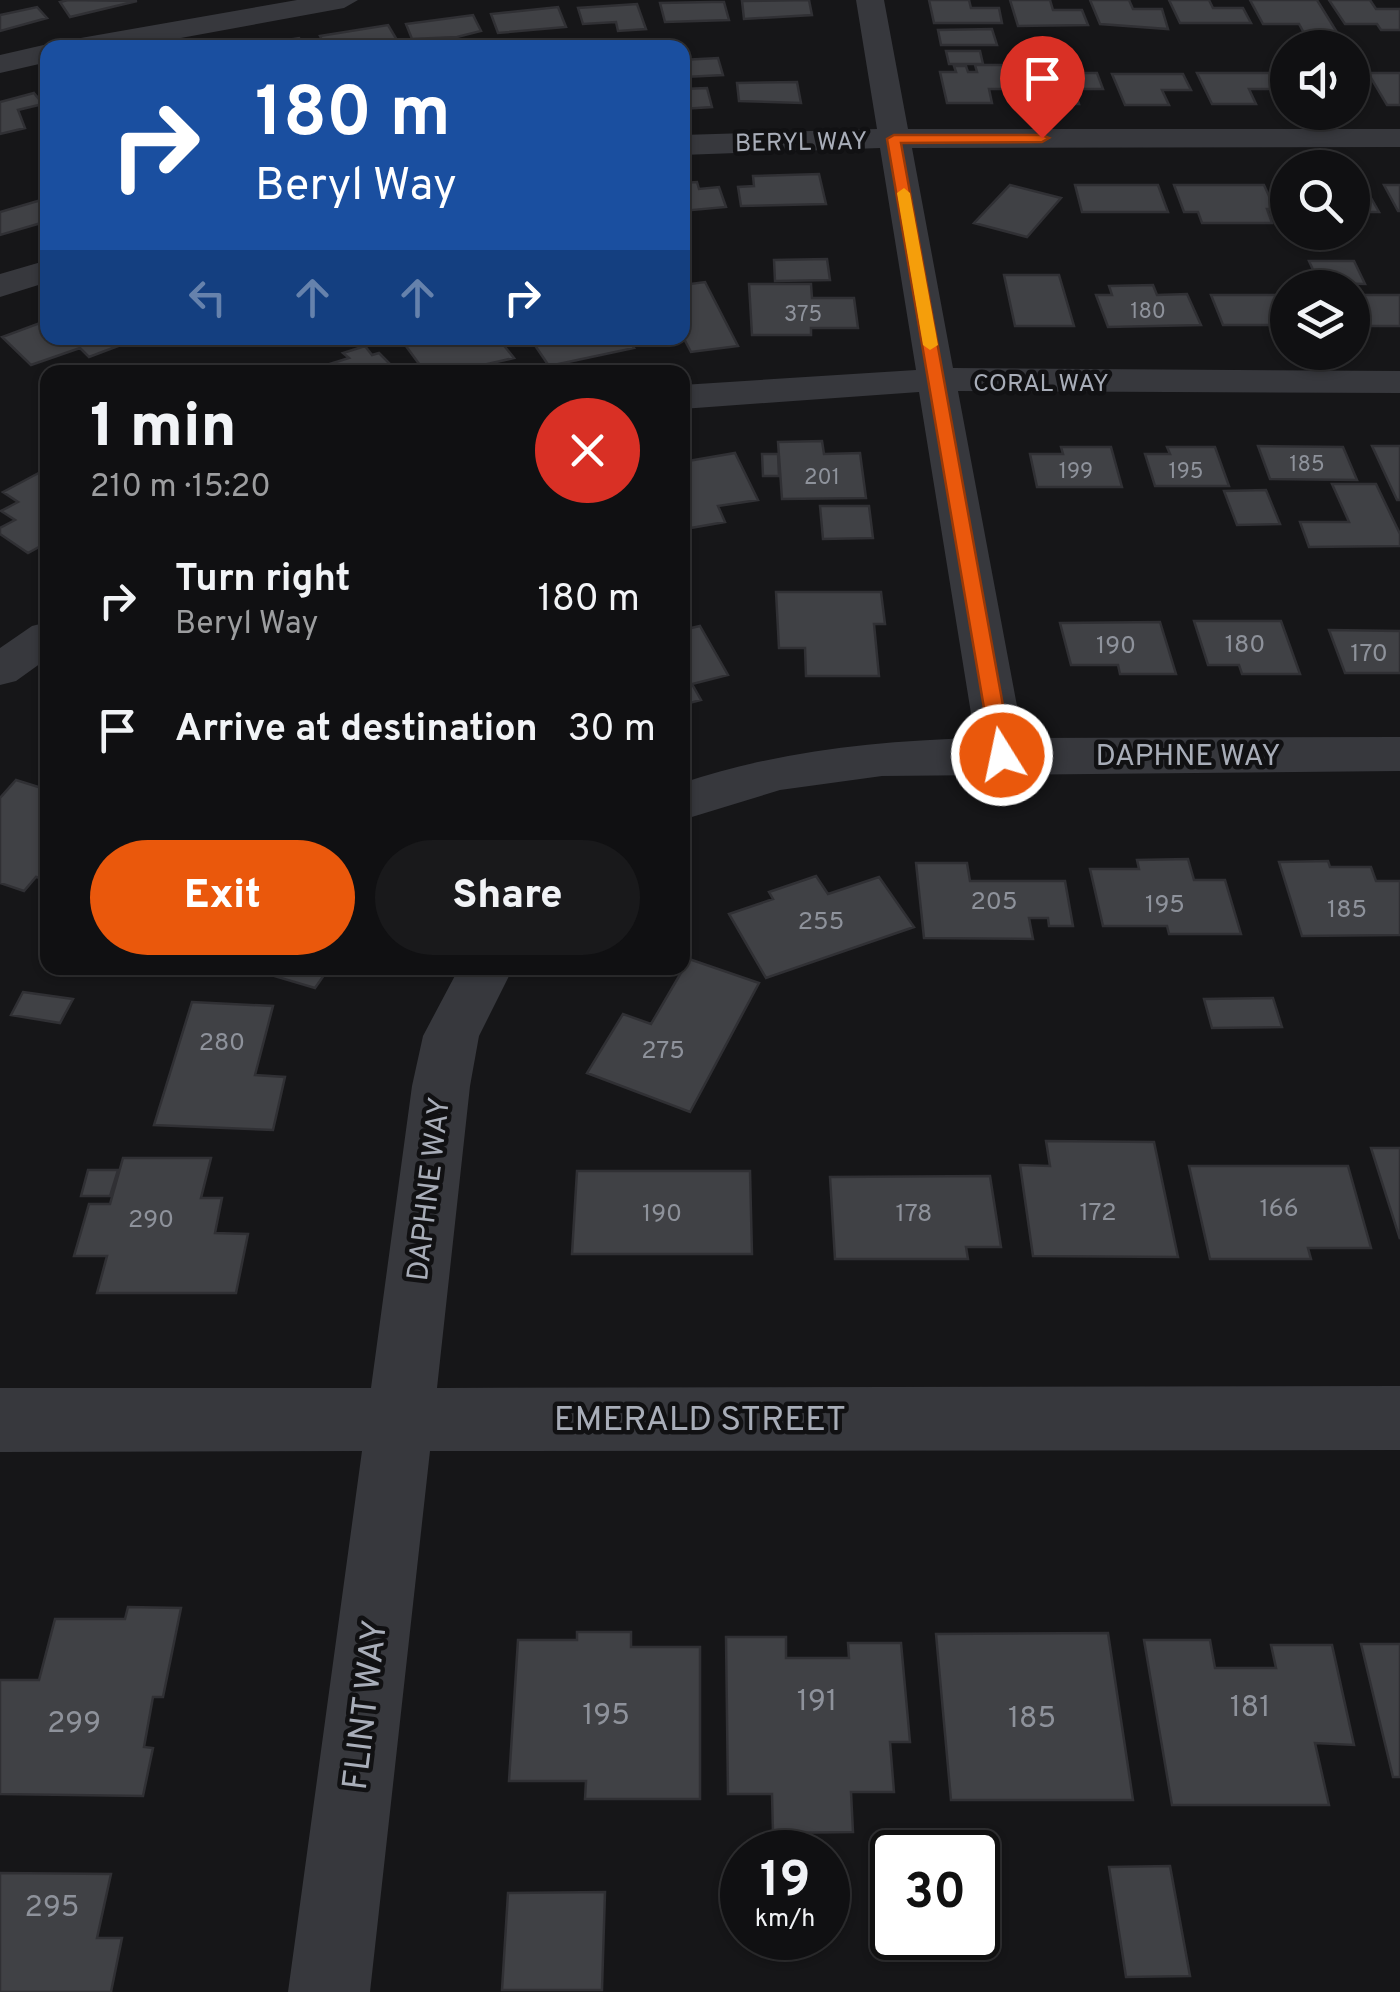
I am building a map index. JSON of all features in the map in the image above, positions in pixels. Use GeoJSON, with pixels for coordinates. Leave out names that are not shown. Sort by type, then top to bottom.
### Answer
{"type":"FeatureCollection","features":[{"type":"Feature","properties":{"kind":"street"},"geometry":{"type":"LineString","coordinates":[[119,40],[344,0]]}},
{"type":"Feature","properties":{"kind":"street"},"geometry":{"type":"LineString","coordinates":[[870,0],[1002,755]]}},
{"type":"Feature","properties":{"kind":"street"},"geometry":{"type":"LineString","coordinates":[[0,64],[40,55]]}},
{"type":"Feature","properties":{"kind":"street","name":"BERYL WAY"},"geometry":{"type":"LineString","coordinates":[[690,145],[894,139],[1400,138]]}},
{"type":"Feature","properties":{"kind":"street"},"geometry":{"type":"LineString","coordinates":[[0,286],[40,273]]}},
{"type":"Feature","properties":{"kind":"street","name":"CORAL WAY"},"geometry":{"type":"LineString","coordinates":[[690,396],[768,387],[937,382],[1400,382]]}},
{"type":"Feature","properties":{"kind":"street"},"geometry":{"type":"LineString","coordinates":[[0,670],[40,642]]}},
{"type":"Feature","properties":{"kind":"street","name":"DAPHNE WAY"},"geometry":{"type":"LineString","coordinates":[[690,799],[725,785],[826,763],[1002,755],[1400,754]]}},
{"type":"Feature","properties":{"kind":"street","name":"DAPHNE WAY"},"geometry":{"type":"LineString","coordinates":[[399,1419],[441,1086],[451,1036],[482,975]]}},
{"type":"Feature","properties":{"kind":"street","name":"EMERALD STREET"},"geometry":{"type":"LineString","coordinates":[[0,1420],[1400,1418]]}},
{"type":"Feature","properties":{"kind":"street","name":"FLINT WAY"},"geometry":{"type":"LineString","coordinates":[[330,1992],[399,1419]]}},
{"type":"Feature","properties":{"kind":"building"},"geometry":{"type":"Polygon","coordinates":[[[68,0],[137,1],[70,17],[60,2],[68,0]]]}},
{"type":"Feature","properties":{"kind":"building"},"geometry":{"type":"Polygon","coordinates":[[[809,0],[812,15],[744,19],[742,1],[809,0]]]}},
{"type":"Feature","properties":{"kind":"building"},"geometry":{"type":"Polygon","coordinates":[[[929,0],[969,0],[971,8],[999,8],[1002,23],[934,23],[929,0]]]}},
{"type":"Feature","properties":{"kind":"building"},"geometry":{"type":"Polygon","coordinates":[[[1010,0],[1050,0],[1053,10],[1082,10],[1088,25],[1018,26],[1010,0]]]}},
{"type":"Feature","properties":{"kind":"building"},"geometry":{"type":"Polygon","coordinates":[[[1090,0],[1129,0],[1133,9],[1162,9],[1168,29],[1100,24],[1090,0]]]}},
{"type":"Feature","properties":{"kind":"building"},"geometry":{"type":"Polygon","coordinates":[[[1169,0],[1209,0],[1213,8],[1243,8],[1251,23],[1180,23],[1169,0]]]}},
{"type":"Feature","properties":{"kind":"building"},"geometry":{"type":"Polygon","coordinates":[[[1250,0],[1317,0],[1336,30],[1302,30],[1299,24],[1263,24],[1250,0]]]}},
{"type":"Feature","properties":{"kind":"building"},"geometry":{"type":"Polygon","coordinates":[[[1329,0],[1370,0],[1376,9],[1400,9],[1400,30],[1381,30],[1377,24],[1345,24],[1329,0]]]}},
{"type":"Feature","properties":{"kind":"building"},"geometry":{"type":"Polygon","coordinates":[[[724,2],[729,20],[665,22],[660,3],[724,2]]]}},
{"type":"Feature","properties":{"kind":"building"},"geometry":{"type":"Polygon","coordinates":[[[637,4],[646,29],[618,31],[616,22],[583,24],[578,8],[637,4]]]}},
{"type":"Feature","properties":{"kind":"building"},"geometry":{"type":"Polygon","coordinates":[[[37,7],[47,18],[0,31],[0,15],[37,7]]]}},
{"type":"Feature","properties":{"kind":"building"},"geometry":{"type":"Polygon","coordinates":[[[558,7],[566,27],[498,33],[491,14],[558,7]]]}},
{"type":"Feature","properties":{"kind":"building"},"geometry":{"type":"Polygon","coordinates":[[[473,15],[481,31],[457,37],[412,39],[406,24],[473,15]]]}},
{"type":"Feature","properties":{"kind":"building"},"geometry":{"type":"Polygon","coordinates":[[[388,25],[397,40],[322,40],[320,36],[388,25]]]}},
{"type":"Feature","properties":{"kind":"building"},"geometry":{"type":"Polygon","coordinates":[[[992,29],[997,45],[941,45],[938,30],[992,29]]]}},
{"type":"Feature","properties":{"kind":"building"},"geometry":{"type":"Polygon","coordinates":[[[946,51],[980,51],[983,64],[949,64],[946,51]]]}},
{"type":"Feature","properties":{"kind":"building"},"geometry":{"type":"Polygon","coordinates":[[[718,58],[723,75],[690,77],[690,60],[718,58]]]}},
{"type":"Feature","properties":{"kind":"building"},"geometry":{"type":"Polygon","coordinates":[[[975,65],[1010,65],[1017,89],[989,89],[992,103],[947,103],[940,72],[956,72],[954,66],[966,66],[968,72],[977,72],[975,65]]]}},
{"type":"Feature","properties":{"kind":"building"},"geometry":{"type":"Polygon","coordinates":[[[1026,73],[1097,73],[1103,89],[1074,89],[1079,104],[1035,104],[1026,73]]]}},
{"type":"Feature","properties":{"kind":"building"},"geometry":{"type":"Polygon","coordinates":[[[1197,73],[1269,73],[1270,89],[1249,89],[1256,104],[1212,104],[1197,73]]]}},
{"type":"Feature","properties":{"kind":"building"},"geometry":{"type":"Polygon","coordinates":[[[1370,73],[1400,73],[1400,105],[1387,105],[1370,73]]]}},
{"type":"Feature","properties":{"kind":"building"},"geometry":{"type":"Polygon","coordinates":[[[1112,74],[1183,74],[1191,90],[1162,90],[1169,105],[1125,105],[1112,74]]]}},
{"type":"Feature","properties":{"kind":"building"},"geometry":{"type":"Polygon","coordinates":[[[797,82],[801,103],[739,101],[737,83],[797,82]]]}},
{"type":"Feature","properties":{"kind":"building"},"geometry":{"type":"Polygon","coordinates":[[[707,88],[712,107],[690,108],[690,89],[707,88]]]}},
{"type":"Feature","properties":{"kind":"building"},"geometry":{"type":"Polygon","coordinates":[[[34,93],[40,105],[18,110],[25,128],[0,134],[0,102],[34,93]]]}},
{"type":"Feature","properties":{"kind":"building"},"geometry":{"type":"Polygon","coordinates":[[[819,174],[826,204],[741,206],[738,187],[754,186],[753,176],[819,174]]]}},
{"type":"Feature","properties":{"kind":"building"},"geometry":{"type":"Polygon","coordinates":[[[690,182],[697,182],[699,189],[719,187],[726,207],[690,210],[690,182]]]}},
{"type":"Feature","properties":{"kind":"building"},"geometry":{"type":"Polygon","coordinates":[[[1010,185],[1061,198],[1027,237],[974,223],[1010,185]]]}},
{"type":"Feature","properties":{"kind":"building"},"geometry":{"type":"Polygon","coordinates":[[[1075,185],[1158,185],[1168,212],[1082,212],[1075,185]]]}},
{"type":"Feature","properties":{"kind":"building"},"geometry":{"type":"Polygon","coordinates":[[[1174,185],[1264,185],[1270,198],[1270,223],[1202,223],[1198,212],[1184,212],[1174,185]]]}},
{"type":"Feature","properties":{"kind":"building"},"geometry":{"type":"Polygon","coordinates":[[[1384,185],[1400,185],[1400,211],[1398,211],[1384,185]]]}},
{"type":"Feature","properties":{"kind":"building"},"geometry":{"type":"Polygon","coordinates":[[[1370,196],[1379,212],[1370,212],[1370,196]]]}},
{"type":"Feature","properties":{"kind":"building"},"geometry":{"type":"Polygon","coordinates":[[[40,200],[40,223],[0,235],[0,212],[40,200]]]}},
{"type":"Feature","properties":{"kind":"building"},"geometry":{"type":"Polygon","coordinates":[[[827,259],[830,280],[775,281],[774,260],[827,259]]]}},
{"type":"Feature","properties":{"kind":"building"},"geometry":{"type":"Polygon","coordinates":[[[1309,261],[1354,261],[1358,270],[1313,270],[1309,261]]]}},
{"type":"Feature","properties":{"kind":"building"},"geometry":{"type":"Polygon","coordinates":[[[1004,275],[1059,275],[1074,326],[1015,326],[1004,275]]]}},
{"type":"Feature","properties":{"kind":"building"},"geometry":{"type":"Polygon","coordinates":[[[705,282],[738,346],[691,352],[687,345],[690,284],[705,282]]]}},
{"type":"Feature","properties":{"kind":"building"},"geometry":{"type":"Polygon","coordinates":[[[749,284],[811,284],[812,298],[854,298],[858,328],[811,328],[811,335],[752,335],[749,284]]]}},
{"type":"Feature","properties":{"kind":"building"},"geometry":{"type":"Polygon","coordinates":[[[1153,285],[1157,295],[1187,294],[1201,325],[1108,327],[1096,295],[1112,295],[1109,286],[1153,285]]]}},
{"type":"Feature","properties":{"kind":"building"},"geometry":{"type":"Polygon","coordinates":[[[1211,295],[1270,295],[1270,325],[1223,325],[1211,295]]]}},
{"type":"Feature","properties":{"kind":"building"},"geometry":{"type":"Polygon","coordinates":[[[1370,295],[1400,295],[1400,326],[1370,326],[1370,295]]]}},
{"type":"Feature","properties":{"kind":"building"},"geometry":{"type":"Polygon","coordinates":[[[40,323],[40,345],[121,345],[89,357],[80,348],[31,365],[2,337],[40,323]]]}},
{"type":"Feature","properties":{"kind":"building"},"geometry":{"type":"Polygon","coordinates":[[[405,345],[504,345],[514,358],[483,365],[420,365],[405,345]]]}},
{"type":"Feature","properties":{"kind":"building"},"geometry":{"type":"Polygon","coordinates":[[[535,345],[634,348],[554,365],[548,365],[535,345]]]}},
{"type":"Feature","properties":{"kind":"building"},"geometry":{"type":"Polygon","coordinates":[[[365,346],[372,355],[379,353],[391,365],[326,365],[349,358],[343,353],[365,346]]]}},
{"type":"Feature","properties":{"kind":"building"},"geometry":{"type":"Polygon","coordinates":[[[822,441],[824,454],[860,453],[866,498],[782,499],[778,442],[822,441]]]}},
{"type":"Feature","properties":{"kind":"building"},"geometry":{"type":"Polygon","coordinates":[[[1258,446],[1343,447],[1357,480],[1270,479],[1258,446]]]}},
{"type":"Feature","properties":{"kind":"building"},"geometry":{"type":"Polygon","coordinates":[[[1372,446],[1400,446],[1400,500],[1397,500],[1372,446]]]}},
{"type":"Feature","properties":{"kind":"building"},"geometry":{"type":"Polygon","coordinates":[[[1061,447],[1111,447],[1122,487],[1037,487],[1030,454],[1063,454],[1061,447]]]}},
{"type":"Feature","properties":{"kind":"building"},"geometry":{"type":"Polygon","coordinates":[[[1167,447],[1215,447],[1229,486],[1155,486],[1145,454],[1170,454],[1167,447]]]}},
{"type":"Feature","properties":{"kind":"building"},"geometry":{"type":"Polygon","coordinates":[[[735,453],[758,500],[718,506],[725,522],[690,528],[690,461],[735,453]]]}},
{"type":"Feature","properties":{"kind":"building"},"geometry":{"type":"Polygon","coordinates":[[[762,454],[778,454],[779,476],[763,476],[762,454]]]}},
{"type":"Feature","properties":{"kind":"building"},"geometry":{"type":"Polygon","coordinates":[[[40,472],[40,546],[28,553],[0,534],[0,528],[15,520],[1,511],[18,502],[3,492],[40,472]]]}},
{"type":"Feature","properties":{"kind":"building"},"geometry":{"type":"Polygon","coordinates":[[[1332,484],[1376,484],[1400,534],[1400,546],[1309,547],[1300,522],[1349,522],[1332,484]]]}},
{"type":"Feature","properties":{"kind":"building"},"geometry":{"type":"Polygon","coordinates":[[[1266,490],[1280,524],[1237,525],[1224,491],[1266,490]]]}},
{"type":"Feature","properties":{"kind":"building"},"geometry":{"type":"Polygon","coordinates":[[[820,506],[869,506],[873,538],[823,539],[820,506]]]}},
{"type":"Feature","properties":{"kind":"building"},"geometry":{"type":"Polygon","coordinates":[[[776,592],[881,592],[885,624],[874,624],[879,676],[806,676],[805,648],[779,648],[776,592]]]}},
{"type":"Feature","properties":{"kind":"building"},"geometry":{"type":"Polygon","coordinates":[[[1194,621],[1281,621],[1300,674],[1242,674],[1239,665],[1208,665],[1194,621]]]}},
{"type":"Feature","properties":{"kind":"building"},"geometry":{"type":"Polygon","coordinates":[[[1160,622],[1176,674],[1120,674],[1118,665],[1071,665],[1060,623],[1160,622]]]}},
{"type":"Feature","properties":{"kind":"building"},"geometry":{"type":"Polygon","coordinates":[[[700,626],[728,675],[692,684],[701,700],[690,703],[690,628],[700,626]]]}},
{"type":"Feature","properties":{"kind":"building"},"geometry":{"type":"Polygon","coordinates":[[[1329,630],[1400,631],[1400,673],[1345,673],[1329,630]]]}},
{"type":"Feature","properties":{"kind":"building"},"geometry":{"type":"Polygon","coordinates":[[[16,780],[40,788],[40,878],[36,877],[24,891],[0,883],[0,798],[16,780]]]}},
{"type":"Feature","properties":{"kind":"building"},"geometry":{"type":"Polygon","coordinates":[[[1188,859],[1194,880],[1225,880],[1241,934],[1169,934],[1167,926],[1103,926],[1090,869],[1139,869],[1137,860],[1188,859]]]}},
{"type":"Feature","properties":{"kind":"building"},"geometry":{"type":"Polygon","coordinates":[[[1328,861],[1330,867],[1371,867],[1376,881],[1400,881],[1400,935],[1302,936],[1279,862],[1328,861]]]}},
{"type":"Feature","properties":{"kind":"building"},"geometry":{"type":"Polygon","coordinates":[[[916,863],[967,863],[970,881],[1065,881],[1073,926],[1049,926],[1048,918],[1029,918],[1033,939],[924,938],[916,863]]]}},
{"type":"Feature","properties":{"kind":"building"},"geometry":{"type":"Polygon","coordinates":[[[816,876],[828,894],[879,877],[914,927],[766,978],[729,914],[773,899],[769,892],[816,876]]]}},
{"type":"Feature","properties":{"kind":"building"},"geometry":{"type":"Polygon","coordinates":[[[690,959],[759,983],[690,1112],[587,1073],[623,1014],[651,1024],[680,975],[690,975],[690,959]]]}},
{"type":"Feature","properties":{"kind":"building"},"geometry":{"type":"Polygon","coordinates":[[[271,975],[324,975],[315,988],[271,975]]]}},
{"type":"Feature","properties":{"kind":"building"},"geometry":{"type":"Polygon","coordinates":[[[23,992],[73,999],[60,1023],[11,1015],[23,992]]]}},
{"type":"Feature","properties":{"kind":"building"},"geometry":{"type":"Polygon","coordinates":[[[1273,998],[1282,1027],[1212,1028],[1204,999],[1273,998]]]}},
{"type":"Feature","properties":{"kind":"building"},"geometry":{"type":"Polygon","coordinates":[[[192,1002],[273,1006],[255,1075],[285,1077],[273,1130],[154,1125],[192,1002]]]}},
{"type":"Feature","properties":{"kind":"building"},"geometry":{"type":"Polygon","coordinates":[[[1046,1141],[1154,1142],[1178,1257],[1033,1256],[1020,1165],[1050,1166],[1046,1141]]]}},
{"type":"Feature","properties":{"kind":"building"},"geometry":{"type":"Polygon","coordinates":[[[1371,1148],[1400,1148],[1400,1239],[1371,1148]]]}},
{"type":"Feature","properties":{"kind":"building"},"geometry":{"type":"Polygon","coordinates":[[[123,1158],[211,1158],[201,1198],[222,1198],[215,1233],[248,1234],[236,1293],[97,1293],[107,1256],[74,1256],[89,1204],[110,1204],[123,1158]]]}},
{"type":"Feature","properties":{"kind":"building"},"geometry":{"type":"Polygon","coordinates":[[[1189,1166],[1348,1166],[1371,1248],[1308,1248],[1311,1259],[1210,1259],[1189,1166]]]}},
{"type":"Feature","properties":{"kind":"building"},"geometry":{"type":"Polygon","coordinates":[[[88,1170],[118,1170],[110,1196],[81,1196],[88,1170]]]}},
{"type":"Feature","properties":{"kind":"building"},"geometry":{"type":"Polygon","coordinates":[[[577,1171],[750,1171],[752,1254],[572,1254],[577,1171]]]}},
{"type":"Feature","properties":{"kind":"building"},"geometry":{"type":"Polygon","coordinates":[[[990,1176],[1001,1247],[966,1247],[968,1259],[835,1259],[830,1177],[990,1176]]]}},
{"type":"Feature","properties":{"kind":"building"},"geometry":{"type":"Polygon","coordinates":[[[128,1607],[181,1608],[163,1697],[153,1697],[144,1747],[153,1748],[143,1796],[0,1794],[0,1680],[39,1680],[55,1619],[125,1619],[128,1607]]]}},
{"type":"Feature","properties":{"kind":"building"},"geometry":{"type":"Polygon","coordinates":[[[577,1632],[631,1632],[631,1647],[700,1647],[700,1799],[585,1799],[586,1781],[509,1781],[518,1640],[577,1640],[577,1632]]]}},
{"type":"Feature","properties":{"kind":"building"},"geometry":{"type":"Polygon","coordinates":[[[1108,1633],[1133,1800],[951,1800],[936,1634],[1108,1633]]]}},
{"type":"Feature","properties":{"kind":"building"},"geometry":{"type":"Polygon","coordinates":[[[726,1637],[786,1637],[786,1658],[849,1658],[848,1643],[901,1643],[910,1742],[890,1742],[894,1792],[851,1792],[853,1832],[773,1830],[772,1794],[728,1794],[726,1637]]]}},
{"type":"Feature","properties":{"kind":"building"},"geometry":{"type":"Polygon","coordinates":[[[1144,1640],[1210,1640],[1215,1668],[1276,1668],[1271,1645],[1332,1645],[1354,1745],[1315,1743],[1329,1805],[1172,1805],[1144,1640]]]}},
{"type":"Feature","properties":{"kind":"building"},"geometry":{"type":"Polygon","coordinates":[[[1361,1644],[1400,1644],[1400,1777],[1393,1777],[1361,1644]]]}},
{"type":"Feature","properties":{"kind":"building"},"geometry":{"type":"Polygon","coordinates":[[[1170,1866],[1190,1976],[1126,1977],[1109,1867],[1170,1866]]]}},
{"type":"Feature","properties":{"kind":"building"},"geometry":{"type":"Polygon","coordinates":[[[0,1873],[111,1874],[97,1938],[122,1938],[111,1992],[0,1992],[0,1873]]]}},
{"type":"Feature","properties":{"kind":"building"},"geometry":{"type":"Polygon","coordinates":[[[605,1892],[602,1990],[502,1990],[508,1893],[605,1892]]]}},
{"type":"Feature","properties":{"kind":"slow traffic"},"geometry":{"type":"LineString","coordinates":[[904,193],[930,345]]}},
{"type":"Feature","properties":{"kind":"route"},"geometry":{"type":"LineString","coordinates":[[1002,755],[894,139],[1042,138]]}}]}
